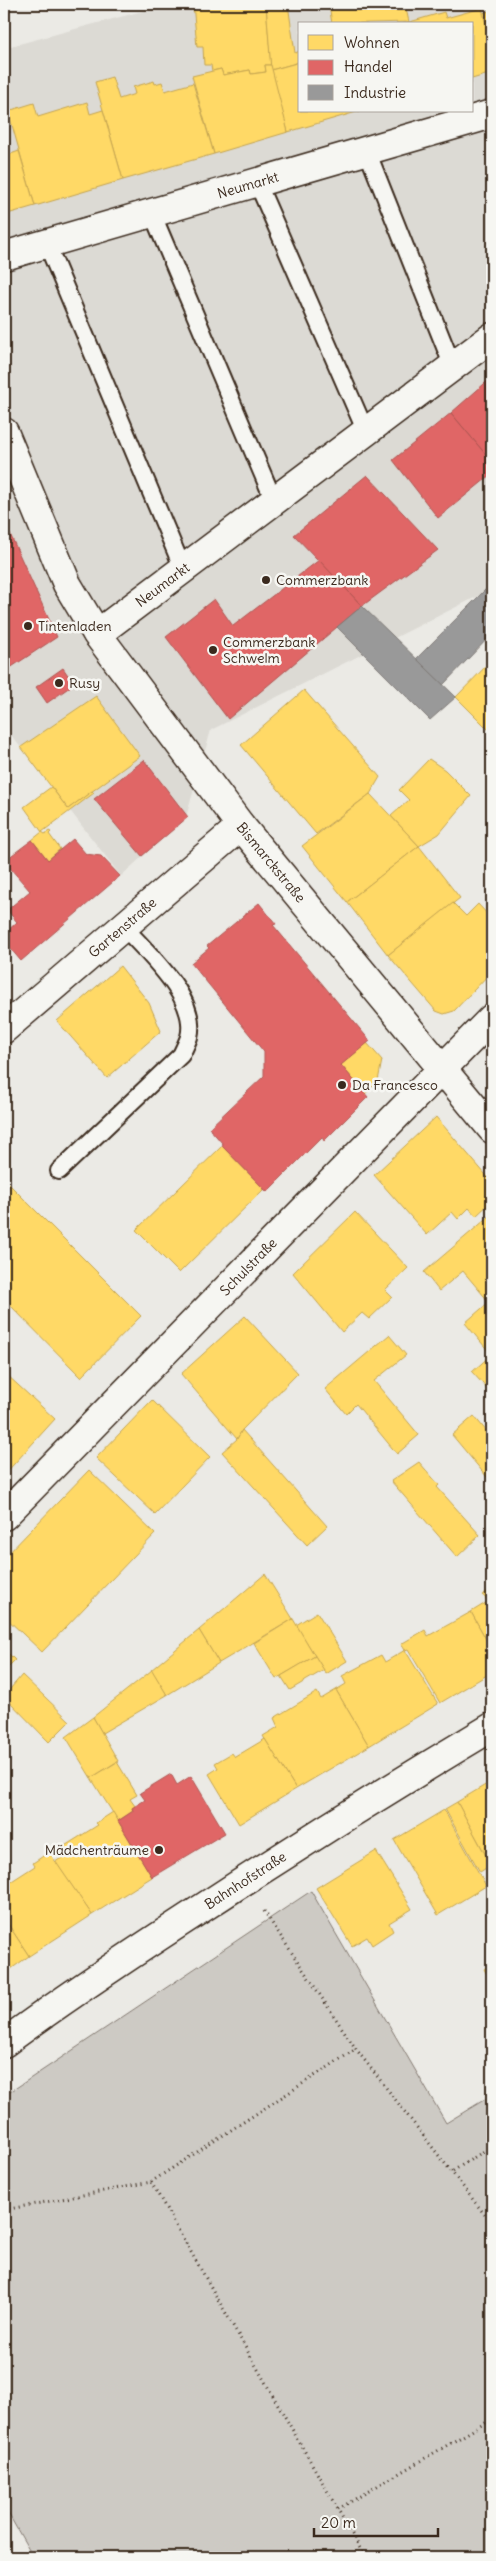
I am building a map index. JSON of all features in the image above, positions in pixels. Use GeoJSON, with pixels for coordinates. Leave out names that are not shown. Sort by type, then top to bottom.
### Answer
{"type":"FeatureCollection","features":[{"type":"Feature","properties":{"kind":"street","name":"Neumarkt"},"geometry":{"type":"LineString","coordinates":[[4,256],[492,114]]}},
{"type":"Feature","properties":{"kind":"street","name":"Neumarkt"},"geometry":{"type":"LineString","coordinates":[[97,634],[492,337]]}},
{"type":"Feature","properties":{"kind":"street","name":"Bismarckstraße"},"geometry":{"type":"LineString","coordinates":[[4,432],[67,584],[97,634],[241,826],[492,1129]]}},
{"type":"Feature","properties":{"kind":"street","name":"Gartenstraße"},"geometry":{"type":"LineString","coordinates":[[4,1029],[241,826]]}},
{"type":"Feature","properties":{"kind":"street","name":"Schulstraße"},"geometry":{"type":"LineString","coordinates":[[4,1516],[492,1018]]}},
{"type":"Feature","properties":{"kind":"street","name":"Bahnhofstraße"},"geometry":{"type":"LineString","coordinates":[[4,2043],[65,1998],[244,1882],[385,1791],[492,1727]]}},
{"type":"Feature","properties":{"kind":"lane"},"geometry":{"type":"LineString","coordinates":[[367,151],[453,366]]}},
{"type":"Feature","properties":{"kind":"lane"},"geometry":{"type":"LineString","coordinates":[[256,182],[366,432]]}},
{"type":"Feature","properties":{"kind":"lane"},"geometry":{"type":"LineString","coordinates":[[152,213],[274,501]]}},
{"type":"Feature","properties":{"kind":"lane"},"geometry":{"type":"LineString","coordinates":[[47,244],[183,569]]}},
{"type":"Feature","properties":{"kind":"lane"},"geometry":{"type":"LineString","coordinates":[[58,1171],[181,1055],[189,1036],[185,1001],[124,926]]}},
{"type":"Feature","properties":{"kind":"path"},"geometry":{"type":"LineString","coordinates":[[244,1882],[356,2049],[453,2171],[492,2224]]}},
{"type":"Feature","properties":{"kind":"path"},"geometry":{"type":"LineString","coordinates":[[4,2210],[151,2182],[356,2049]]}},
{"type":"Feature","properties":{"kind":"path"},"geometry":{"type":"LineString","coordinates":[[453,2171],[492,2146]]}},
{"type":"Feature","properties":{"kind":"path"},"geometry":{"type":"LineString","coordinates":[[151,2182],[365,2557]]}},
{"type":"Feature","properties":{"kind":"path"},"geometry":{"type":"LineString","coordinates":[[338,2510],[492,2419]]}},
{"type":"Feature","properties":{"kind":"shaded area"},"geometry":{"type":"Polygon","coordinates":[[[169,4],[492,4],[492,589],[211,730],[186,817],[121,876],[4,726],[4,48],[169,4]]]}},
{"type":"Feature","properties":{"kind":"shaded area"},"geometry":{"type":"Polygon","coordinates":[[[311,1891],[446,2123],[492,2095],[492,2557],[33,2557],[4,2506],[4,2096],[311,1891]]]}},
{"type":"Feature","properties":{"kind":"building: Wohnen"},"geometry":{"type":"Polygon","coordinates":[[[193,4],[266,4],[271,65],[265,65],[266,72],[251,74],[250,70],[223,75],[221,69],[212,71],[211,65],[204,65],[203,47],[197,47],[193,4]]]}},
{"type":"Feature","properties":{"kind":"building: Wohnen"},"geometry":{"type":"Polygon","coordinates":[[[266,4],[288,4],[295,53],[298,52],[298,63],[271,70],[266,4]]]}},
{"type":"Feature","properties":{"kind":"building: Wohnen"},"geometry":{"type":"Polygon","coordinates":[[[329,4],[405,4],[409,22],[332,22],[329,4]]]}},
{"type":"Feature","properties":{"kind":"building: Wohnen"},"geometry":{"type":"Polygon","coordinates":[[[482,8],[492,46],[492,73],[474,78],[474,22],[410,22],[444,12],[446,18],[482,8]]]}},
{"type":"Feature","properties":{"kind":"building: Wohnen"},"geometry":{"type":"Polygon","coordinates":[[[492,10],[492,46],[483,13],[492,10]]]}},
{"type":"Feature","properties":{"kind":"building: Wohnen"},"geometry":{"type":"Polygon","coordinates":[[[298,63],[298,112],[357,112],[288,132],[271,70],[298,63]]]}},
{"type":"Feature","properties":{"kind":"building: Wohnen"},"geometry":{"type":"Polygon","coordinates":[[[265,65],[271,65],[288,132],[214,154],[192,76],[221,69],[223,75],[250,70],[251,74],[266,72],[265,65]]]}},
{"type":"Feature","properties":{"kind":"building: Wohnen"},"geometry":{"type":"Polygon","coordinates":[[[112,77],[119,99],[135,94],[133,87],[154,81],[155,84],[162,82],[165,91],[193,83],[214,154],[123,180],[95,82],[112,77]]]}},
{"type":"Feature","properties":{"kind":"building: Wohnen"},"geometry":{"type":"Polygon","coordinates":[[[87,102],[90,114],[103,110],[123,180],[35,206],[8,111],[34,103],[38,117],[87,102]]]}},
{"type":"Feature","properties":{"kind":"building: Wohnen"},"geometry":{"type":"Polygon","coordinates":[[[4,141],[8,155],[19,151],[35,206],[4,215],[4,141]]]}},
{"type":"Feature","properties":{"kind":"building: Wohnen"},"geometry":{"type":"Polygon","coordinates":[[[492,660],[492,733],[456,697],[492,660]]]}},
{"type":"Feature","properties":{"kind":"building: Wohnen"},"geometry":{"type":"Polygon","coordinates":[[[304,690],[380,777],[370,794],[316,834],[241,745],[304,690]]]}},
{"type":"Feature","properties":{"kind":"building: Wohnen"},"geometry":{"type":"Polygon","coordinates":[[[96,696],[140,756],[68,809],[21,747],[96,696]]]}},
{"type":"Feature","properties":{"kind":"building: Wohnen"},"geometry":{"type":"Polygon","coordinates":[[[429,759],[445,770],[471,796],[439,834],[419,846],[391,816],[409,800],[399,790],[429,759]]]}},
{"type":"Feature","properties":{"kind":"building: Wohnen"},"geometry":{"type":"Polygon","coordinates":[[[51,787],[68,809],[92,791],[94,793],[42,832],[24,807],[51,787]]]}},
{"type":"Feature","properties":{"kind":"building: Wohnen"},"geometry":{"type":"Polygon","coordinates":[[[370,794],[419,846],[347,902],[302,846],[370,794]]]}},
{"type":"Feature","properties":{"kind":"building: Wohnen"},"geometry":{"type":"Polygon","coordinates":[[[49,831],[51,832],[49,834],[60,849],[48,860],[32,840],[42,832],[45,834],[49,831]]]}},
{"type":"Feature","properties":{"kind":"building: Wohnen"},"geometry":{"type":"Polygon","coordinates":[[[419,846],[460,898],[388,955],[347,902],[419,846]]]}},
{"type":"Feature","properties":{"kind":"building: Wohnen"},"geometry":{"type":"Polygon","coordinates":[[[453,903],[466,916],[478,904],[492,919],[492,971],[454,1011],[444,1014],[436,1011],[388,955],[453,903]]]}},
{"type":"Feature","properties":{"kind":"building: Wohnen"},"geometry":{"type":"Polygon","coordinates":[[[120,966],[149,1003],[161,1031],[107,1078],[57,1021],[120,966]]]}},
{"type":"Feature","properties":{"kind":"building: Wohnen"},"geometry":{"type":"Polygon","coordinates":[[[367,1043],[382,1060],[378,1081],[365,1094],[341,1065],[367,1043]]]}},
{"type":"Feature","properties":{"kind":"building: Wohnen"},"geometry":{"type":"Polygon","coordinates":[[[436,1117],[492,1182],[492,1201],[476,1216],[469,1208],[458,1219],[452,1212],[427,1235],[374,1175],[436,1117]]]}},
{"type":"Feature","properties":{"kind":"building: Wohnen"},"geometry":{"type":"Polygon","coordinates":[[[222,1146],[264,1189],[179,1273],[136,1230],[222,1146]]]}},
{"type":"Feature","properties":{"kind":"building: Wohnen"},"geometry":{"type":"Polygon","coordinates":[[[4,1179],[141,1316],[81,1377],[4,1299],[4,1179]]]}},
{"type":"Feature","properties":{"kind":"building: Wohnen"},"geometry":{"type":"Polygon","coordinates":[[[355,1212],[408,1268],[385,1290],[392,1297],[369,1319],[362,1313],[342,1332],[293,1273],[355,1212]]]}},
{"type":"Feature","properties":{"kind":"building: Wohnen"},"geometry":{"type":"Polygon","coordinates":[[[492,1214],[492,1351],[490,1353],[465,1323],[489,1302],[463,1271],[439,1291],[424,1272],[492,1214]]]}},
{"type":"Feature","properties":{"kind":"building: Wohnen"},"geometry":{"type":"Polygon","coordinates":[[[245,1316],[298,1373],[242,1430],[237,1439],[181,1374],[245,1316]]]}},
{"type":"Feature","properties":{"kind":"building: Wohnen"},"geometry":{"type":"Polygon","coordinates":[[[389,1335],[406,1355],[374,1381],[419,1435],[397,1454],[356,1404],[346,1414],[325,1389],[389,1335]]]}},
{"type":"Feature","properties":{"kind":"building: Wohnen"},"geometry":{"type":"Polygon","coordinates":[[[492,1354],[492,1394],[472,1372],[492,1354]]]}},
{"type":"Feature","properties":{"kind":"building: Wohnen"},"geometry":{"type":"Polygon","coordinates":[[[6,1374],[55,1419],[4,1475],[4,1377],[6,1374]]]}},
{"type":"Feature","properties":{"kind":"building: Wohnen"},"geometry":{"type":"Polygon","coordinates":[[[152,1400],[210,1457],[155,1514],[96,1458],[152,1400]]]}},
{"type":"Feature","properties":{"kind":"building: Wohnen"},"geometry":{"type":"Polygon","coordinates":[[[474,1416],[492,1438],[492,1483],[452,1435],[474,1416]]]}},
{"type":"Feature","properties":{"kind":"building: Wohnen"},"geometry":{"type":"Polygon","coordinates":[[[242,1430],[327,1526],[307,1545],[222,1452],[237,1439],[242,1430]]]}},
{"type":"Feature","properties":{"kind":"building: Wohnen"},"geometry":{"type":"Polygon","coordinates":[[[419,1462],[439,1485],[437,1487],[480,1535],[457,1557],[391,1481],[419,1462]]]}},
{"type":"Feature","properties":{"kind":"building: Wohnen"},"geometry":{"type":"Polygon","coordinates":[[[89,1470],[155,1534],[42,1652],[4,1616],[4,1558],[89,1470]]]}},
{"type":"Feature","properties":{"kind":"building: Wohnen"},"geometry":{"type":"Polygon","coordinates":[[[265,1574],[293,1619],[219,1663],[199,1630],[265,1574]]]}},
{"type":"Feature","properties":{"kind":"building: Wohnen"},"geometry":{"type":"Polygon","coordinates":[[[492,1589],[492,1650],[471,1612],[489,1601],[482,1595],[492,1589]]]}},
{"type":"Feature","properties":{"kind":"building: Wohnen"},"geometry":{"type":"Polygon","coordinates":[[[317,1612],[347,1661],[326,1674],[296,1625],[317,1612]]]}},
{"type":"Feature","properties":{"kind":"building: Wohnen"},"geometry":{"type":"Polygon","coordinates":[[[471,1612],[492,1650],[492,1672],[440,1703],[408,1649],[405,1650],[401,1644],[425,1630],[428,1636],[471,1612]]]}},
{"type":"Feature","properties":{"kind":"building: Wohnen"},"geometry":{"type":"Polygon","coordinates":[[[293,1619],[315,1656],[276,1679],[254,1643],[293,1619]]]}},
{"type":"Feature","properties":{"kind":"building: Wohnen"},"geometry":{"type":"Polygon","coordinates":[[[199,1630],[219,1663],[167,1695],[151,1670],[199,1630]]]}},
{"type":"Feature","properties":{"kind":"building: Wohnen"},"geometry":{"type":"Polygon","coordinates":[[[4,1649],[15,1660],[4,1671],[4,1649]]]}},
{"type":"Feature","properties":{"kind":"building: Wohnen"},"geometry":{"type":"Polygon","coordinates":[[[405,1650],[438,1704],[369,1746],[336,1690],[346,1684],[342,1676],[381,1655],[385,1662],[405,1650]]]}},
{"type":"Feature","properties":{"kind":"building: Wohnen"},"geometry":{"type":"Polygon","coordinates":[[[315,1656],[324,1670],[290,1690],[281,1676],[315,1656]]]}},
{"type":"Feature","properties":{"kind":"building: Wohnen"},"geometry":{"type":"Polygon","coordinates":[[[152,1670],[167,1695],[102,1733],[93,1717],[152,1670]]]}},
{"type":"Feature","properties":{"kind":"building: Wohnen"},"geometry":{"type":"Polygon","coordinates":[[[22,1675],[70,1721],[49,1742],[4,1696],[22,1675]]]}},
{"type":"Feature","properties":{"kind":"building: Wohnen"},"geometry":{"type":"Polygon","coordinates":[[[336,1690],[369,1746],[296,1789],[263,1736],[278,1727],[274,1718],[317,1692],[321,1699],[336,1690]]]}},
{"type":"Feature","properties":{"kind":"building: Wohnen"},"geometry":{"type":"Polygon","coordinates":[[[93,1717],[118,1761],[91,1778],[66,1737],[93,1717]]]}},
{"type":"Feature","properties":{"kind":"building: Wohnen"},"geometry":{"type":"Polygon","coordinates":[[[265,1739],[296,1789],[239,1824],[209,1774],[218,1768],[215,1763],[232,1753],[235,1757],[265,1739]]]}},
{"type":"Feature","properties":{"kind":"building: Wohnen"},"geometry":{"type":"Polygon","coordinates":[[[117,1762],[137,1795],[130,1799],[135,1806],[132,1808],[133,1811],[118,1821],[91,1778],[117,1762]]]}},
{"type":"Feature","properties":{"kind":"building: Wohnen"},"geometry":{"type":"Polygon","coordinates":[[[492,1781],[492,1864],[491,1865],[457,1802],[492,1781]]]}},
{"type":"Feature","properties":{"kind":"building: Wohnen"},"geometry":{"type":"Polygon","coordinates":[[[457,1802],[491,1865],[480,1872],[445,1809],[457,1802]]]}},
{"type":"Feature","properties":{"kind":"building: Wohnen"},"geometry":{"type":"Polygon","coordinates":[[[444,1810],[486,1886],[438,1915],[394,1840],[444,1810]]]}},
{"type":"Feature","properties":{"kind":"building: Wohnen"},"geometry":{"type":"Polygon","coordinates":[[[113,1812],[152,1877],[92,1915],[55,1862],[68,1854],[63,1847],[98,1825],[96,1823],[113,1812]]]}},
{"type":"Feature","properties":{"kind":"building: Wohnen"},"geometry":{"type":"Polygon","coordinates":[[[376,1851],[412,1909],[389,1923],[393,1931],[372,1945],[367,1937],[352,1946],[316,1888],[376,1851]]]}},
{"type":"Feature","properties":{"kind":"building: Wohnen"},"geometry":{"type":"Polygon","coordinates":[[[49,1852],[92,1915],[29,1956],[4,1918],[4,1886],[35,1866],[33,1863],[49,1852]]]}},
{"type":"Feature","properties":{"kind":"building: Wohnen"},"geometry":{"type":"Polygon","coordinates":[[[4,1918],[29,1956],[4,1974],[4,1918]]]}},
{"type":"Feature","properties":{"kind":"building: Wohnen"},"geometry":{"type":"Polygon","coordinates":[[[492,1964],[492,1983],[484,1969],[492,1964]]]}},
{"type":"Feature","properties":{"kind":"building: Handel"},"geometry":{"type":"Polygon","coordinates":[[[492,377],[492,462],[451,413],[492,377]]]}},
{"type":"Feature","properties":{"kind":"building: Handel"},"geometry":{"type":"Polygon","coordinates":[[[451,413],[492,462],[492,474],[438,518],[393,460],[451,413]]]}},
{"type":"Feature","properties":{"kind":"building: Handel"},"geometry":{"type":"Polygon","coordinates":[[[367,475],[438,550],[362,606],[294,535],[367,475]]]}},
{"type":"Feature","properties":{"kind":"building: Handel"},"geometry":{"type":"Polygon","coordinates":[[[10,534],[57,637],[4,672],[4,537],[10,534]]]}},
{"type":"Feature","properties":{"kind":"building: Handel"},"geometry":{"type":"Polygon","coordinates":[[[319,560],[362,606],[228,719],[166,637],[214,599],[233,626],[319,560]]]}},
{"type":"Feature","properties":{"kind":"building: Handel"},"geometry":{"type":"Polygon","coordinates":[[[63,668],[74,684],[47,703],[36,687],[63,668]]]}},
{"type":"Feature","properties":{"kind":"building: Handel"},"geometry":{"type":"Polygon","coordinates":[[[144,760],[188,817],[142,856],[94,799],[144,760]]]}},
{"type":"Feature","properties":{"kind":"building: Handel"},"geometry":{"type":"Polygon","coordinates":[[[73,839],[86,854],[101,856],[120,876],[21,961],[4,941],[4,934],[17,922],[7,910],[30,891],[4,861],[32,840],[48,860],[73,839]]]}},
{"type":"Feature","properties":{"kind":"building: Handel"},"geometry":{"type":"Polygon","coordinates":[[[259,903],[276,924],[273,925],[370,1041],[341,1065],[368,1097],[324,1141],[322,1137],[267,1192],[222,1146],[223,1144],[209,1128],[264,1076],[264,1052],[191,963],[209,948],[207,946],[259,903]]]}},
{"type":"Feature","properties":{"kind":"building: Handel"},"geometry":{"type":"Polygon","coordinates":[[[171,1774],[177,1785],[191,1776],[225,1833],[152,1877],[118,1821],[133,1811],[132,1808],[145,1800],[140,1793],[171,1774]]]}},
{"type":"Feature","properties":{"kind":"building: Industrie"},"geometry":{"type":"Polygon","coordinates":[[[492,583],[492,634],[443,685],[416,659],[492,583]]]}},
{"type":"Feature","properties":{"kind":"building: Industrie"},"geometry":{"type":"Polygon","coordinates":[[[362,606],[456,697],[430,720],[337,627],[362,606]]]}},
{"type":"Feature","properties":{"kind":"place","name":"Commerzbank"},"geometry":{"type":"Point","coordinates":[266,580]}},
{"type":"Feature","properties":{"kind":"place","name":"Tintenladen"},"geometry":{"type":"Point","coordinates":[28,626]}},
{"type":"Feature","properties":{"kind":"place","name":"Commerzbank Schwelm"},"geometry":{"type":"Point","coordinates":[213,650]}},
{"type":"Feature","properties":{"kind":"place","name":"Rusy"},"geometry":{"type":"Point","coordinates":[59,683]}},
{"type":"Feature","properties":{"kind":"place","name":"Da Francesco"},"geometry":{"type":"Point","coordinates":[342,1085]}},
{"type":"Feature","properties":{"kind":"place","name":"Mädchenträume"},"geometry":{"type":"Point","coordinates":[159,1850]}}]}
